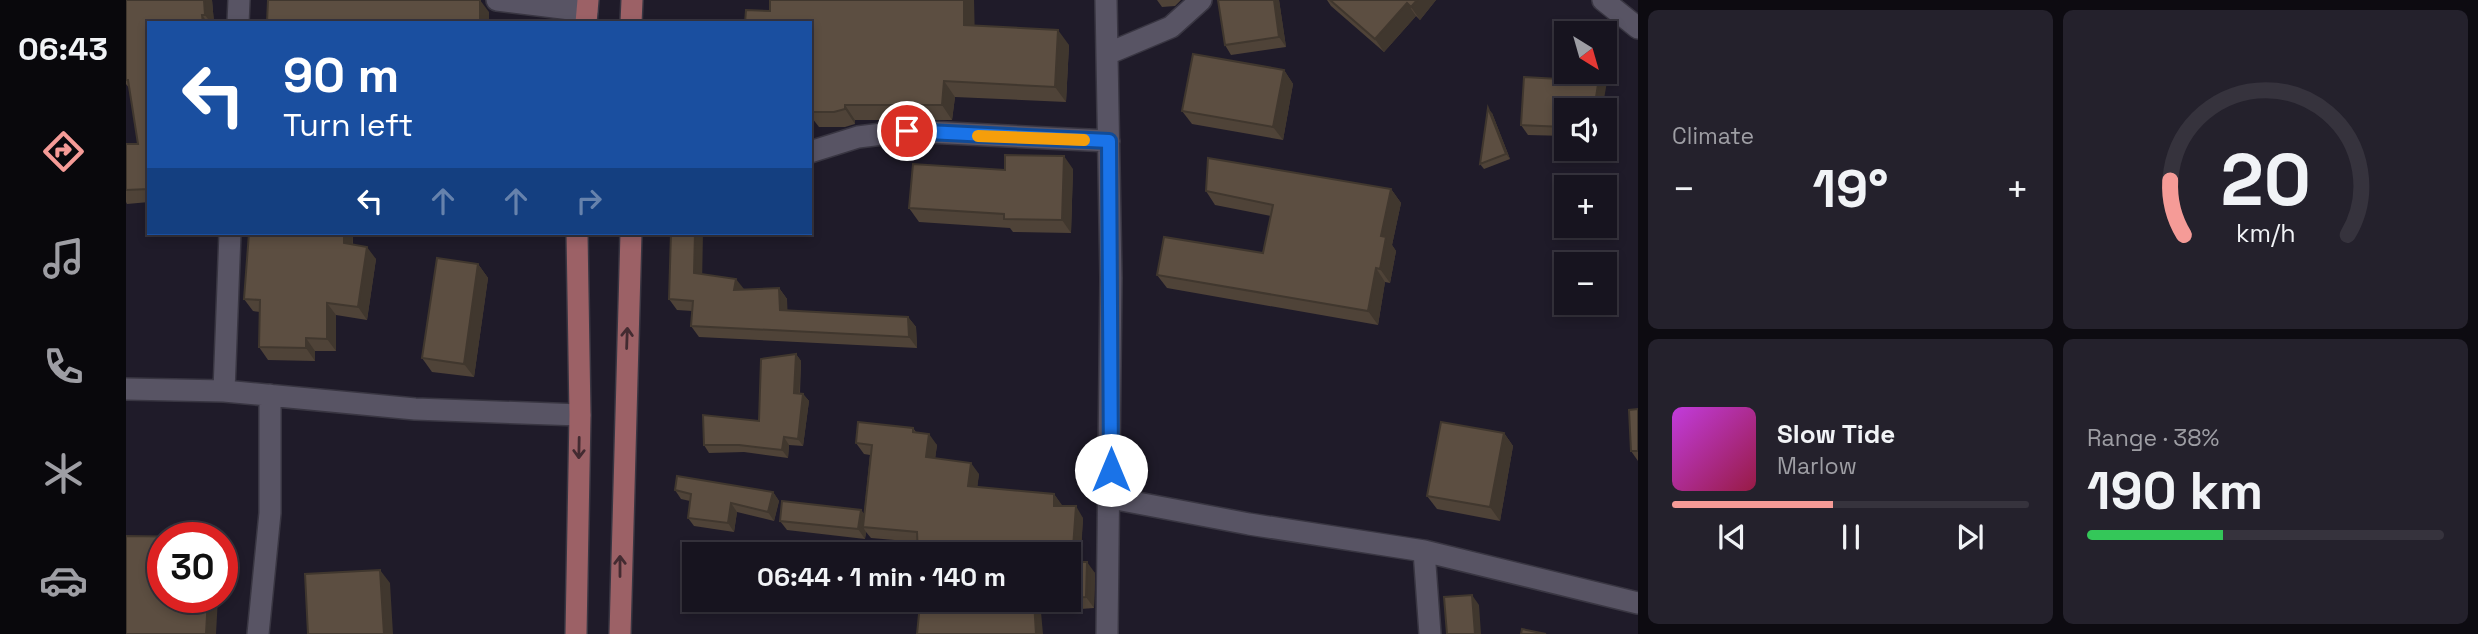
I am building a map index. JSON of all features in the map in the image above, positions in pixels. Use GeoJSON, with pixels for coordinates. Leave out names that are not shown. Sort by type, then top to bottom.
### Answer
{"type":"FeatureCollection","features":[{"type":"Feature","properties":{"kind":"main road"},"geometry":{"type":"LineString","coordinates":[[631,21],[632,0]]}},
{"type":"Feature","properties":{"kind":"main road"},"geometry":{"type":"LineString","coordinates":[[576,634],[580,415],[577,235]]}},
{"type":"Feature","properties":{"kind":"main road"},"geometry":{"type":"LineString","coordinates":[[620,634],[631,235]]}},
{"type":"Feature","properties":{"kind":"street"},"geometry":{"type":"LineString","coordinates":[[238,21],[239,0]]}},
{"type":"Feature","properties":{"kind":"street"},"geometry":{"type":"LineString","coordinates":[[497,0],[587,11]]}},
{"type":"Feature","properties":{"kind":"street"},"geometry":{"type":"LineString","coordinates":[[1106,0],[1111,498],[1108,634]]}},
{"type":"Feature","properties":{"kind":"street"},"geometry":{"type":"LineString","coordinates":[[1107,54],[1171,27],[1201,0]]}},
{"type":"Feature","properties":{"kind":"street"},"geometry":{"type":"LineString","coordinates":[[1603,0],[1638,28]]}},
{"type":"Feature","properties":{"kind":"street"},"geometry":{"type":"LineString","coordinates":[[812,151],[858,137],[907,131],[1109,141]]}},
{"type":"Feature","properties":{"kind":"street"},"geometry":{"type":"LineString","coordinates":[[224,391],[230,235]]}},
{"type":"Feature","properties":{"kind":"street"},"geometry":{"type":"LineString","coordinates":[[126,389],[224,391],[415,410],[580,415]]}},
{"type":"Feature","properties":{"kind":"street"},"geometry":{"type":"LineString","coordinates":[[258,634],[270,513],[271,395]]}},
{"type":"Feature","properties":{"kind":"street"},"geometry":{"type":"LineString","coordinates":[[1111,498],[1250,524],[1424,551],[1638,603]]}},
{"type":"Feature","properties":{"kind":"street"},"geometry":{"type":"LineString","coordinates":[[1424,551],[1430,634]]}},
{"type":"Feature","properties":{"kind":"building"},"geometry":{"type":"Polygon","coordinates":[[[126,0],[204,0],[203,21],[147,21],[147,189],[126,190],[126,144],[138,144],[126,80],[126,0]]]}},
{"type":"Feature","properties":{"kind":"building"},"geometry":{"type":"Polygon","coordinates":[[[268,0],[480,0],[480,21],[267,21],[268,0]]]}},
{"type":"Feature","properties":{"kind":"building"},"geometry":{"type":"Polygon","coordinates":[[[770,0],[964,0],[964,25],[1058,30],[1055,87],[944,81],[942,105],[845,105],[845,109],[834,112],[812,112],[812,21],[745,21],[746,10],[770,11],[770,0]]]}},
{"type":"Feature","properties":{"kind":"building"},"geometry":{"type":"Polygon","coordinates":[[[1218,0],[1274,0],[1279,37],[1225,45],[1218,0]]]}},
{"type":"Feature","properties":{"kind":"building"},"geometry":{"type":"Polygon","coordinates":[[[1330,0],[1417,0],[1411,7],[1407,3],[1375,39],[1330,0]]]}},
{"type":"Feature","properties":{"kind":"building"},"geometry":{"type":"Polygon","coordinates":[[[1193,54],[1284,70],[1273,127],[1182,111],[1193,54]]]}},
{"type":"Feature","properties":{"kind":"building"},"geometry":{"type":"Polygon","coordinates":[[[1524,77],[1554,79],[1554,84],[1598,84],[1596,98],[1554,98],[1554,127],[1521,125],[1524,77]]]}},
{"type":"Feature","properties":{"kind":"building"},"geometry":{"type":"Polygon","coordinates":[[[1488,108],[1506,154],[1480,164],[1488,108]]]}},
{"type":"Feature","properties":{"kind":"building"},"geometry":{"type":"Polygon","coordinates":[[[1005,155],[1064,156],[1062,220],[1004,219],[1004,214],[909,208],[913,164],[1005,170],[1005,155]]]}},
{"type":"Feature","properties":{"kind":"building"},"geometry":{"type":"Polygon","coordinates":[[[1208,158],[1391,189],[1381,236],[1386,237],[1380,269],[1376,268],[1368,311],[1157,275],[1164,237],[1263,253],[1273,205],[1206,191],[1208,158]]]}},
{"type":"Feature","properties":{"kind":"building"},"geometry":{"type":"Polygon","coordinates":[[[249,235],[344,235],[344,243],[367,247],[358,307],[327,303],[327,339],[306,338],[306,348],[259,347],[260,300],[244,299],[249,235]]]}},
{"type":"Feature","properties":{"kind":"building"},"geometry":{"type":"Polygon","coordinates":[[[671,235],[695,235],[694,273],[736,279],[734,290],[779,288],[780,310],[908,317],[909,337],[691,326],[693,301],[669,299],[671,235]]]}},
{"type":"Feature","properties":{"kind":"building"},"geometry":{"type":"Polygon","coordinates":[[[437,258],[478,264],[464,364],[422,358],[437,258]]]}},
{"type":"Feature","properties":{"kind":"building"},"geometry":{"type":"Polygon","coordinates":[[[796,354],[794,393],[803,394],[798,439],[784,437],[782,450],[739,445],[704,445],[703,415],[759,421],[761,359],[796,354]]]}},
{"type":"Feature","properties":{"kind":"building"},"geometry":{"type":"Polygon","coordinates":[[[1638,409],[1638,451],[1631,451],[1629,410],[1638,409]]]}},
{"type":"Feature","properties":{"kind":"building"},"geometry":{"type":"Polygon","coordinates":[[[858,422],[913,428],[913,432],[929,434],[926,457],[971,463],[968,486],[1054,494],[1054,506],[1076,506],[1073,542],[917,542],[917,532],[863,527],[872,445],[856,443],[858,422]]]}},
{"type":"Feature","properties":{"kind":"building"},"geometry":{"type":"Polygon","coordinates":[[[1441,422],[1504,433],[1490,507],[1427,496],[1441,422]]]}},
{"type":"Feature","properties":{"kind":"building"},"geometry":{"type":"Polygon","coordinates":[[[677,476],[773,492],[768,512],[731,503],[728,523],[688,518],[691,494],[675,490],[677,476]]]}},
{"type":"Feature","properties":{"kind":"building"},"geometry":{"type":"Polygon","coordinates":[[[782,501],[861,510],[858,529],[780,521],[782,501]]]}},
{"type":"Feature","properties":{"kind":"building"},"geometry":{"type":"Polygon","coordinates":[[[126,536],[147,536],[147,613],[207,613],[206,634],[126,634],[126,536]]]}},
{"type":"Feature","properties":{"kind":"building"},"geometry":{"type":"Polygon","coordinates":[[[1081,562],[1087,562],[1086,597],[1081,597],[1081,562]]]}},
{"type":"Feature","properties":{"kind":"building"},"geometry":{"type":"Polygon","coordinates":[[[380,570],[384,634],[308,634],[305,574],[380,570]]]}},
{"type":"Feature","properties":{"kind":"building"},"geometry":{"type":"Polygon","coordinates":[[[1472,595],[1475,634],[1447,634],[1444,597],[1472,595]]]}},
{"type":"Feature","properties":{"kind":"building"},"geometry":{"type":"Polygon","coordinates":[[[1035,612],[1036,634],[917,634],[919,614],[1035,612]]]}},
{"type":"Feature","properties":{"kind":"building"},"geometry":{"type":"Polygon","coordinates":[[[1522,629],[1546,634],[1521,634],[1522,629]]]}},
{"type":"Feature","properties":{"kind":"slow traffic"},"geometry":{"type":"LineString","coordinates":[[978,136],[1084,140]]}},
{"type":"Feature","properties":{"kind":"route"},"geometry":{"type":"LineString","coordinates":[[907,131],[1109,141],[1111,470]]}}]}
